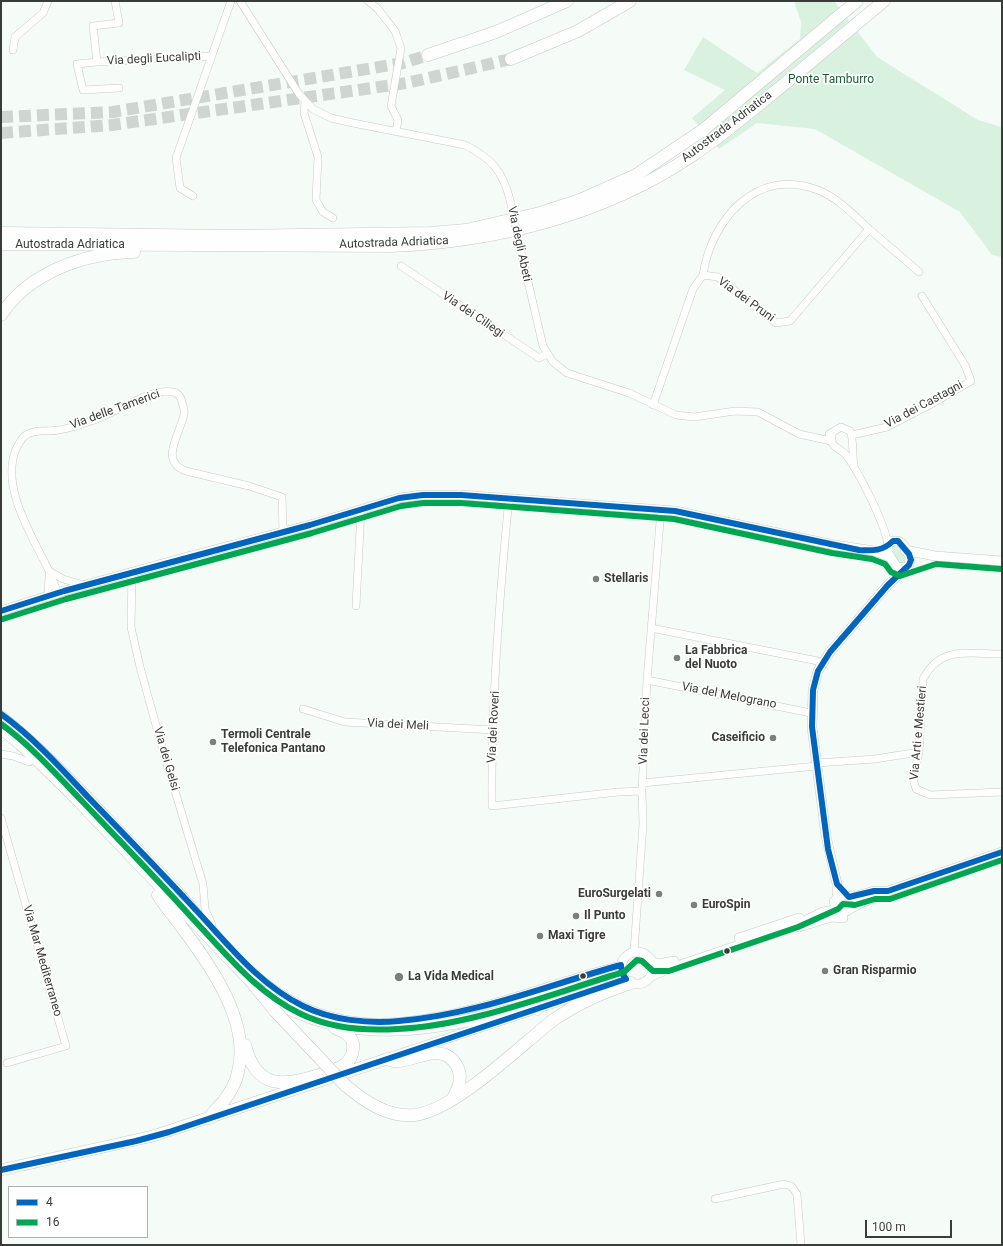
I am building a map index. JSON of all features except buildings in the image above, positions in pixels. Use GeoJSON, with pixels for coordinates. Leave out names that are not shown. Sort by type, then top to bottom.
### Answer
{"type":"FeatureCollection","features":[{"type":"Feature","properties":{"kind":"highway"},"geometry":{"type":"LineString","coordinates":[[428,55],[496,32],[567,1]]}},
{"type":"Feature","properties":{"kind":"highway"},"geometry":{"type":"LineString","coordinates":[[510,59],[578,31],[630,1]]}},
{"type":"Feature","properties":{"kind":"highway","name":"Autostrada Adriatica"},"geometry":{"type":"LineString","coordinates":[[1,233],[118,233],[233,236],[430,233],[466,230],[540,213],[580,200],[636,175],[703,130],[857,1]]}},
{"type":"Feature","properties":{"kind":"highway","name":"Autostrada Adriatica"},"geometry":{"type":"LineString","coordinates":[[1,244],[309,246],[432,244],[468,240],[503,233],[555,219],[606,200],[649,181],[692,156],[716,139],[884,1]]}},
{"type":"Feature","properties":{"kind":"highway"},"geometry":{"type":"LineString","coordinates":[[1,228],[118,233]]}},
{"type":"Feature","properties":{"kind":"highway"},"geometry":{"type":"LineString","coordinates":[[1,315],[18,294],[33,282],[56,268],[89,259],[124,252],[245,250],[309,246]]}},
{"type":"Feature","properties":{"kind":"highway"},"geometry":{"type":"LineString","coordinates":[[1,728],[27,750],[68,790],[267,996],[286,1007],[327,1023],[350,1036],[353,1050],[350,1060],[341,1068],[293,1083],[279,1083],[261,1075],[252,1066],[244,1045],[239,1039]]}},
{"type":"Feature","properties":{"kind":"highway"},"geometry":{"type":"LineString","coordinates":[[1,737],[29,762],[158,895],[194,943],[217,979],[233,1015],[239,1039],[240,1061],[237,1078],[227,1096],[212,1112],[210,1118]]}},
{"type":"Feature","properties":{"kind":"highway"},"geometry":{"type":"LineString","coordinates":[[158,895],[166,900],[345,1085],[357,1096],[392,1113],[416,1115],[433,1111],[453,1099],[567,1011],[628,981]]}},
{"type":"Feature","properties":{"kind":"highway"},"geometry":{"type":"LineString","coordinates":[[250,980],[275,1011]]}},
{"type":"Feature","properties":{"kind":"highway"},"geometry":{"type":"LineString","coordinates":[[327,1023],[384,1030],[413,1029],[456,1023],[529,1006],[537,1009]]}},
{"type":"Feature","properties":{"kind":"highway"},"geometry":{"type":"LineString","coordinates":[[387,1059],[397,1061],[432,1053],[449,1058],[457,1066],[460,1078],[459,1086],[453,1099]]}},
{"type":"Feature","properties":{"kind":"main road"},"geometry":{"type":"LineString","coordinates":[[1,1170],[136,1141],[387,1059]]}},
{"type":"Feature","properties":{"kind":"street"},"geometry":{"type":"LineString","coordinates":[[13,50],[15,37],[43,13],[48,1]]}},
{"type":"Feature","properties":{"kind":"street","name":"Via degli Eucalipti"},"geometry":{"type":"LineString","coordinates":[[97,62],[93,26],[119,23],[115,1]]}},
{"type":"Feature","properties":{"kind":"street","name":"Via degli Eucalipti"},"geometry":{"type":"LineString","coordinates":[[193,196],[180,188],[176,158],[231,1]]}},
{"type":"Feature","properties":{"kind":"street","name":"Via degli Abeti"},"geometry":{"type":"LineString","coordinates":[[240,1],[305,102],[317,111],[331,118],[465,145],[481,153],[494,165],[504,180],[510,200],[533,306],[547,354],[553,362],[567,372],[628,393],[653,405],[685,417],[712,415],[742,410],[758,412],[799,434],[832,441],[835,447],[841,449],[855,467],[890,544]]}},
{"type":"Feature","properties":{"kind":"street"},"geometry":{"type":"LineString","coordinates":[[368,1],[377,8],[395,31],[401,48],[391,106],[398,120],[396,132]]}},
{"type":"Feature","properties":{"kind":"street","name":"Via degli Eucalipti"},"geometry":{"type":"LineString","coordinates":[[119,88],[83,90],[77,64],[212,56]]}},
{"type":"Feature","properties":{"kind":"street"},"geometry":{"type":"LineString","coordinates":[[305,102],[304,113],[318,157],[316,200],[323,212],[333,218]]}},
{"type":"Feature","properties":{"kind":"street"},"geometry":{"type":"LineString","coordinates":[[704,275],[714,240],[729,212],[742,200],[758,191],[789,185],[807,186],[819,190],[840,204],[919,272]]}},
{"type":"Feature","properties":{"kind":"street","name":"Via dei Pruni"},"geometry":{"type":"LineString","coordinates":[[653,405],[693,289],[704,275],[718,277],[776,323],[790,321],[869,229]]}},
{"type":"Feature","properties":{"kind":"street","name":"Via dei Ciliegi"},"geometry":{"type":"LineString","coordinates":[[401,266],[539,358],[547,354]]}},
{"type":"Feature","properties":{"kind":"street","name":"Via dei Castagni"},"geometry":{"type":"LineString","coordinates":[[852,435],[887,427],[971,381],[965,365],[922,296]]}},
{"type":"Feature","properties":{"kind":"street","name":"Via delle Tamerici"},"geometry":{"type":"LineString","coordinates":[[61,592],[20,515],[14,495],[12,463],[21,440],[31,433],[59,430],[101,418],[157,393],[171,391],[177,393],[181,396],[185,412],[172,454],[173,463],[178,468],[249,486],[282,497],[283,532]]}},
{"type":"Feature","properties":{"kind":"street"},"geometry":{"type":"LineString","coordinates":[[818,438],[843,427],[849,430],[852,435]]}},
{"type":"Feature","properties":{"kind":"street"},"geometry":{"type":"LineString","coordinates":[[832,433],[832,441]]}},
{"type":"Feature","properties":{"kind":"street","name":"Via degli Abeti"},"geometry":{"type":"LineString","coordinates":[[852,435],[855,467]]}},
{"type":"Feature","properties":{"kind":"street"},"geometry":{"type":"LineString","coordinates":[[841,449],[847,448],[852,443]]}},
{"type":"Feature","properties":{"kind":"street"},"geometry":{"type":"LineString","coordinates":[[1,611],[61,592],[283,532],[400,498],[422,495],[461,495],[509,498],[661,510],[701,515],[834,545],[874,551],[901,568],[935,556]]}},
{"type":"Feature","properties":{"kind":"street","name":"Via dei Roveri"},"geometry":{"type":"LineString","coordinates":[[509,498],[502,569],[494,730],[492,806],[618,792],[642,791]]}},
{"type":"Feature","properties":{"kind":"street"},"geometry":{"type":"LineString","coordinates":[[356,606],[361,510]]}},
{"type":"Feature","properties":{"kind":"street","name":"Via dei Lecci"},"geometry":{"type":"LineString","coordinates":[[634,952],[642,824],[642,783],[647,680],[661,510]]}},
{"type":"Feature","properties":{"kind":"street"},"geometry":{"type":"LineString","coordinates":[[874,551],[890,544],[901,542],[910,557],[908,566],[888,585],[823,662],[813,690],[811,713],[826,836],[837,884],[836,903],[845,912],[851,906],[877,897],[888,891],[1002,852]]}},
{"type":"Feature","properties":{"kind":"street"},"geometry":{"type":"LineString","coordinates":[[888,585],[894,570],[892,561],[887,552],[890,544]]}},
{"type":"Feature","properties":{"kind":"street"},"geometry":{"type":"LineString","coordinates":[[906,550],[935,556],[1002,561]]}},
{"type":"Feature","properties":{"kind":"street"},"geometry":{"type":"LineString","coordinates":[[49,571],[63,579],[85,586]]}},
{"type":"Feature","properties":{"kind":"street","name":"Via delle Tamerici"},"geometry":{"type":"LineString","coordinates":[[48,597],[49,571]]}},
{"type":"Feature","properties":{"kind":"street","name":"Via dei Gelsi"},"geometry":{"type":"LineString","coordinates":[[132,573],[132,627],[140,667],[165,758],[203,884],[205,908],[212,925],[222,940]]}},
{"type":"Feature","properties":{"kind":"street"},"geometry":{"type":"LineString","coordinates":[[61,592],[63,579]]}},
{"type":"Feature","properties":{"kind":"street"},"geometry":{"type":"LineString","coordinates":[[651,628],[823,662]]}},
{"type":"Feature","properties":{"kind":"street","name":"Via Arti e Mestieri"},"geometry":{"type":"LineString","coordinates":[[1002,654],[953,654],[934,662],[923,680],[919,752],[913,779],[916,790],[930,794],[1002,792]]}},
{"type":"Feature","properties":{"kind":"street","name":"Via del Melograno"},"geometry":{"type":"LineString","coordinates":[[647,680],[811,713]]}},
{"type":"Feature","properties":{"kind":"street","name":"Via dei Meli"},"geometry":{"type":"LineString","coordinates":[[303,709],[345,722],[494,730]]}},
{"type":"Feature","properties":{"kind":"street"},"geometry":{"type":"LineString","coordinates":[[1,714],[19,727],[59,766],[161,872],[251,970],[286,996],[322,1014],[343,1019],[370,1021],[401,1021],[448,1015],[621,965]]}},
{"type":"Feature","properties":{"kind":"street"},"geometry":{"type":"LineString","coordinates":[[642,783],[817,765],[919,752]]}},
{"type":"Feature","properties":{"kind":"street"},"geometry":{"type":"LineString","coordinates":[[1,754],[14,756],[29,762]]}},
{"type":"Feature","properties":{"kind":"street","name":"Via Mar Mediterraneo"},"geometry":{"type":"LineString","coordinates":[[1,818],[66,1046],[7,1063]]}},
{"type":"Feature","properties":{"kind":"street"},"geometry":{"type":"LineString","coordinates":[[837,884],[852,901],[851,906]]}},
{"type":"Feature","properties":{"kind":"street"},"geometry":{"type":"LineString","coordinates":[[387,1059],[537,1009],[628,981],[644,983],[651,976],[668,969],[790,928],[836,903],[843,894],[849,897],[874,891],[888,891]]}},
{"type":"Feature","properties":{"kind":"street"},"geometry":{"type":"LineString","coordinates":[[628,981],[622,973],[621,965],[625,957],[634,952],[647,954],[653,962],[658,964],[674,961],[795,919],[836,903]]}},
{"type":"Feature","properties":{"kind":"street"},"geometry":{"type":"LineString","coordinates":[[790,928],[812,924],[832,917],[843,918]]}},
{"type":"Feature","properties":{"kind":"street"},"geometry":{"type":"LineString","coordinates":[[651,976],[653,971],[653,962]]}},
{"type":"Feature","properties":{"kind":"street"},"geometry":{"type":"LineString","coordinates":[[715,1199],[784,1184],[791,1186],[797,1194],[801,1245]]}},
{"type":"Feature","properties":{"kind":"green space","name":"Ponte Tamburro"},"geometry":{"type":"Polygon","coordinates":[[[794,1],[834,1],[877,57],[978,120],[1002,127],[1002,257],[992,255],[960,212],[815,129],[757,123],[719,149],[692,118],[725,90],[684,70],[703,37],[757,73],[800,39],[801,22],[794,1]]]}},
{"type":"Feature","properties":{"kind":"green space"},"geometry":{"type":"Polygon","coordinates":[[[896,545],[906,557],[904,563],[900,563],[893,553],[893,546],[896,545]]]}},
{"type":"Feature","properties":{"kind":"tunnel"},"geometry":{"type":"LineString","coordinates":[[1,117],[113,112],[403,63],[428,55]]}},
{"type":"Feature","properties":{"kind":"tunnel"},"geometry":{"type":"LineString","coordinates":[[1,133],[112,125],[407,83],[511,59]]}},
{"type":"Feature","properties":{"kind":"transit line","name":"4"},"geometry":{"type":"LineString","coordinates":[[1,611],[64,591],[310,525],[399,498],[423,495],[461,495],[675,511],[859,550],[878,550],[882,549],[893,541],[898,541],[909,554],[911,560],[909,565],[888,585],[830,652],[818,671],[813,690],[812,727],[828,849],[837,884],[849,897],[874,891],[888,891],[1002,852]]}},
{"type":"Feature","properties":{"kind":"transit line","name":"16"},"geometry":{"type":"LineString","coordinates":[[3,619],[66,599],[312,533],[401,506],[423,503],[461,503],[674,519],[832,553],[872,559],[885,564],[891,572],[900,576],[936,564],[1001,569]]}},
{"type":"Feature","properties":{"kind":"transit line","name":"4"},"geometry":{"type":"LineString","coordinates":[[1,714],[13,723],[57,764],[244,962],[258,975],[287,997],[314,1011],[325,1015],[350,1020],[375,1022],[399,1021],[427,1018],[483,1006],[621,965],[622,973],[626,979],[169,1132],[136,1141],[1,1170]]}},
{"type":"Feature","properties":{"kind":"transit line","name":"16"},"geometry":{"type":"LineString","coordinates":[[1,724],[12,732],[52,769],[243,972],[270,995],[301,1014],[324,1023],[348,1028],[385,1030],[425,1027],[454,1022],[512,1007],[624,972],[637,960],[642,961],[653,971],[669,971],[798,927],[838,909],[843,904],[855,905],[875,899],[890,899],[1002,860]]}},
{"type":"Feature","properties":{"kind":"place","name":"Stellaris"},"geometry":{"type":"Point","coordinates":[596,579]}},
{"type":"Feature","properties":{"kind":"place","name":"La Fabbrica del Nuoto"},"geometry":{"type":"Point","coordinates":[677,658]}},
{"type":"Feature","properties":{"kind":"place","name":"Caseificio"},"geometry":{"type":"Point","coordinates":[773,738]}},
{"type":"Feature","properties":{"kind":"place","name":"Termoli Centrale Telefonica Pantano"},"geometry":{"type":"Point","coordinates":[213,742]}},
{"type":"Feature","properties":{"kind":"place","name":"EuroSurgelati"},"geometry":{"type":"Point","coordinates":[659,894]}},
{"type":"Feature","properties":{"kind":"place","name":"EuroSpin"},"geometry":{"type":"Point","coordinates":[694,905]}},
{"type":"Feature","properties":{"kind":"place","name":"Il Punto"},"geometry":{"type":"Point","coordinates":[576,916]}},
{"type":"Feature","properties":{"kind":"place","name":"Maxi Tigre"},"geometry":{"type":"Point","coordinates":[540,936]}},
{"type":"Feature","properties":{"kind":"place","name":"Gran Risparmio"},"geometry":{"type":"Point","coordinates":[825,971]}},
{"type":"Feature","properties":{"kind":"place","name":"La Vida Medical"},"geometry":{"type":"Point","coordinates":[399,977]}}]}
